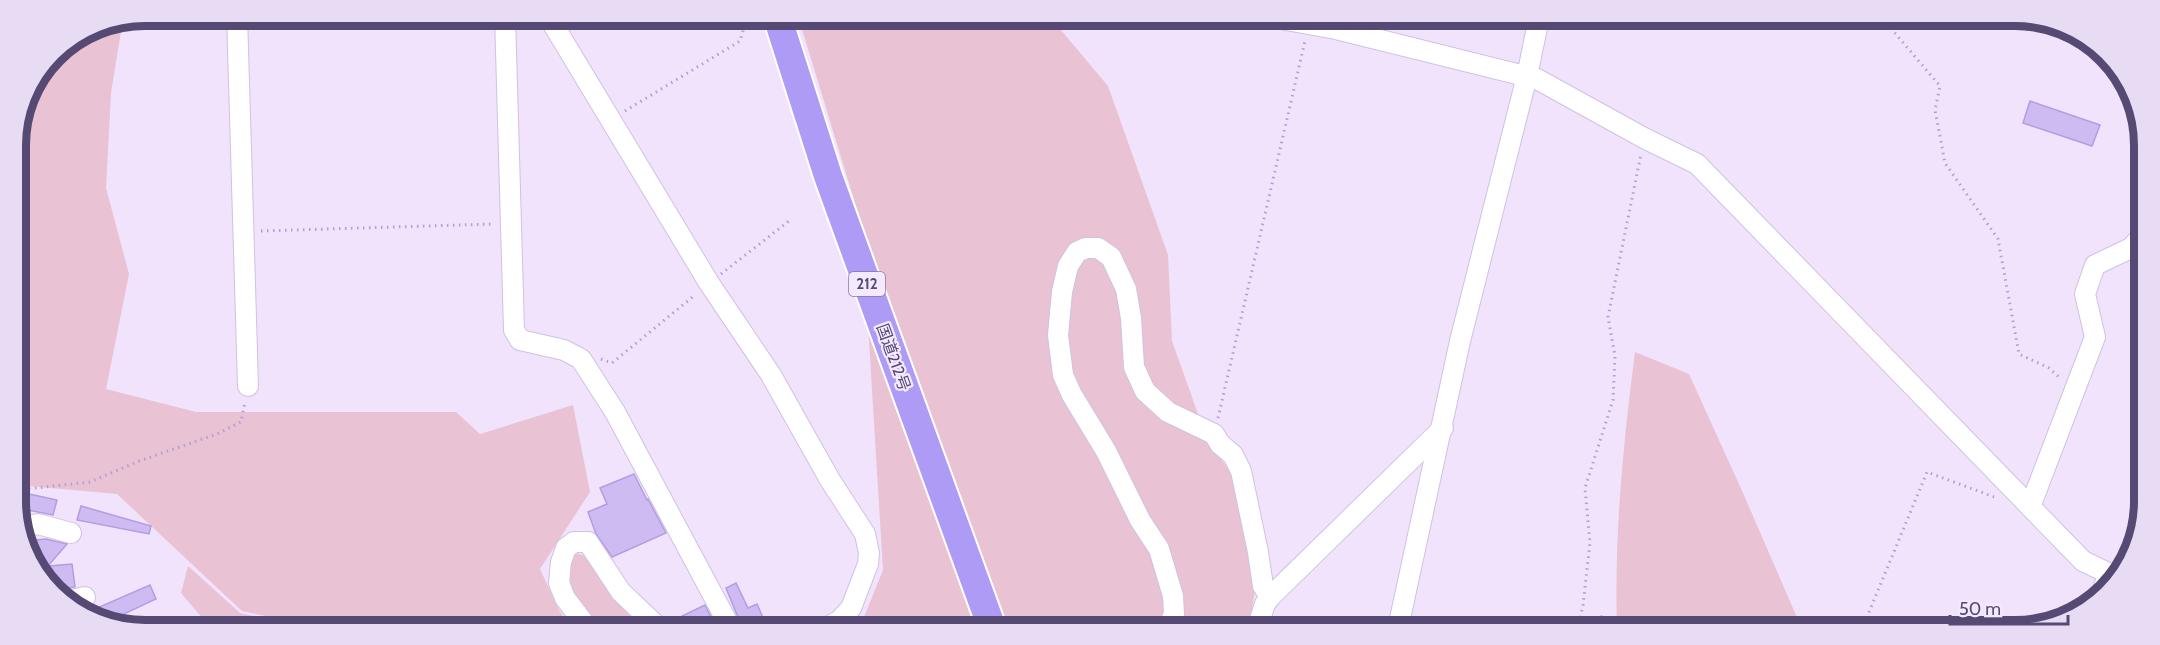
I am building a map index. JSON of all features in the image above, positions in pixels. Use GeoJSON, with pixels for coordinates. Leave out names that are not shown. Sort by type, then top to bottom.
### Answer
{"type":"FeatureCollection","features":[{"type":"Feature","properties":{"kind":"highway","name":"国道212号"},"geometry":{"type":"LineString","coordinates":[[780,26],[828,176],[989,620]]}},
{"type":"Feature","properties":{"kind":"street"},"geometry":{"type":"LineString","coordinates":[[237,26],[248,386]]}},
{"type":"Feature","properties":{"kind":"street"},"geometry":{"type":"LineString","coordinates":[[505,26],[514,330],[520,340],[564,350],[581,359],[615,412],[726,620]]}},
{"type":"Feature","properties":{"kind":"street"},"geometry":{"type":"LineString","coordinates":[[554,26],[710,283],[771,375],[830,480],[865,534],[869,553],[867,564],[851,608],[839,620]]}},
{"type":"Feature","properties":{"kind":"street"},"geometry":{"type":"LineString","coordinates":[[1316,26],[1537,79],[1644,138],[1697,164],[2083,561],[2109,574]]}},
{"type":"Feature","properties":{"kind":"street"},"geometry":{"type":"LineString","coordinates":[[1400,619],[1460,341],[1527,76],[1537,26]]}},
{"type":"Feature","properties":{"kind":"street"},"geometry":{"type":"LineString","coordinates":[[2027,504],[2095,337],[2085,294],[2095,265],[2134,245]]}},
{"type":"Feature","properties":{"kind":"street"},"geometry":{"type":"LineString","coordinates":[[1172,619],[1174,614],[1173,596],[1159,549],[1140,520],[1106,451],[1072,395],[1063,375],[1058,335],[1062,292],[1068,266],[1077,252],[1086,248],[1098,248],[1112,257],[1126,289],[1131,318],[1134,367],[1144,391],[1168,412],[1214,434],[1220,444],[1233,455],[1241,471],[1263,586],[1270,597]]}},
{"type":"Feature","properties":{"kind":"street"},"geometry":{"type":"LineString","coordinates":[[1260,619],[1264,604],[1270,597],[1443,428]]}},
{"type":"Feature","properties":{"kind":"street"},"geometry":{"type":"LineString","coordinates":[[29,526],[38,524],[71,533]]}},
{"type":"Feature","properties":{"kind":"street"},"geometry":{"type":"LineString","coordinates":[[582,620],[565,598],[559,583],[561,562],[566,548],[574,542],[588,542],[621,592],[650,620]]}},
{"type":"Feature","properties":{"kind":"path"},"geometry":{"type":"LineString","coordinates":[[611,120],[740,41],[744,26]]}},
{"type":"Feature","properties":{"kind":"path"},"geometry":{"type":"LineString","coordinates":[[1214,434],[1309,26]]}},
{"type":"Feature","properties":{"kind":"path"},"geometry":{"type":"LineString","coordinates":[[1889,26],[1940,86],[1935,110],[1945,163],[1998,240],[2019,354],[2049,368],[2074,391]]}},
{"type":"Feature","properties":{"kind":"path"},"geometry":{"type":"LineString","coordinates":[[1580,619],[1590,543],[1585,488],[1613,399],[1615,356],[1608,317],[1644,138]]}},
{"type":"Feature","properties":{"kind":"path"},"geometry":{"type":"LineString","coordinates":[[596,357],[612,363],[789,221]]}},
{"type":"Feature","properties":{"kind":"path"},"geometry":{"type":"LineString","coordinates":[[243,232],[511,224]]}},
{"type":"Feature","properties":{"kind":"path"},"geometry":{"type":"LineString","coordinates":[[26,489],[90,482],[217,434],[241,422],[248,386]]}},
{"type":"Feature","properties":{"kind":"path"},"geometry":{"type":"LineString","coordinates":[[1866,619],[1927,472],[2014,504],[2027,504]]}},
{"type":"Feature","properties":{"kind":"shaded area"},"geometry":{"type":"Polygon","coordinates":[[[801,26],[1058,26],[1108,86],[1168,255],[1172,341],[1208,442],[1238,482],[1255,590],[1250,619],[863,620],[883,570],[862,226],[801,26]]]}},
{"type":"Feature","properties":{"kind":"shaded area"},"geometry":{"type":"Polygon","coordinates":[[[121,29],[111,93],[106,188],[129,274],[106,389],[196,412],[456,412],[480,434],[573,405],[590,492],[540,569],[565,620],[283,620],[242,611],[117,494],[26,486],[26,137],[30,114],[38,92],[60,60],[85,41],[121,29]]]}},
{"type":"Feature","properties":{"kind":"shaded area"},"geometry":{"type":"Polygon","coordinates":[[[1635,352],[1689,374],[1798,619],[1617,619],[1620,490],[1635,352]]]}},
{"type":"Feature","properties":{"kind":"shaded area"},"geometry":{"type":"Polygon","coordinates":[[[574,553],[583,555],[594,567],[616,601],[633,620],[587,620],[574,603],[567,560],[574,553]]]}},
{"type":"Feature","properties":{"kind":"shaded area"},"geometry":{"type":"Polygon","coordinates":[[[188,566],[240,613],[271,620],[204,620],[181,593],[188,566]]]}},
{"type":"Feature","properties":{"kind":"building"},"geometry":{"type":"Polygon","coordinates":[[[2030,101],[2100,125],[2092,146],[2023,123],[2030,101]]]}},
{"type":"Feature","properties":{"kind":"building"},"geometry":{"type":"Polygon","coordinates":[[[634,474],[666,533],[612,557],[596,534],[588,512],[607,504],[600,488],[634,474]]]}},
{"type":"Feature","properties":{"kind":"building"},"geometry":{"type":"Polygon","coordinates":[[[26,493],[57,500],[53,515],[27,510],[26,493]]]}},
{"type":"Feature","properties":{"kind":"building"},"geometry":{"type":"Polygon","coordinates":[[[81,506],[151,526],[149,534],[77,520],[81,506]]]}},
{"type":"Feature","properties":{"kind":"building"},"geometry":{"type":"Polygon","coordinates":[[[46,539],[67,544],[48,566],[72,564],[75,587],[65,589],[60,585],[46,567],[33,540],[46,539]]]}},
{"type":"Feature","properties":{"kind":"building"},"geometry":{"type":"Polygon","coordinates":[[[736,583],[748,608],[757,604],[764,620],[739,620],[726,588],[736,583]]]}},
{"type":"Feature","properties":{"kind":"building"},"geometry":{"type":"Polygon","coordinates":[[[150,585],[156,599],[120,616],[96,609],[150,585]]]}},
{"type":"Feature","properties":{"kind":"building"},"geometry":{"type":"Polygon","coordinates":[[[705,605],[712,620],[684,620],[682,616],[705,605]]]}},
{"type":"Feature","properties":{"kind":"building"},"geometry":{"type":"Polygon","coordinates":[[[1602,616],[1605,619],[1589,619],[1602,616]]]}}]}
